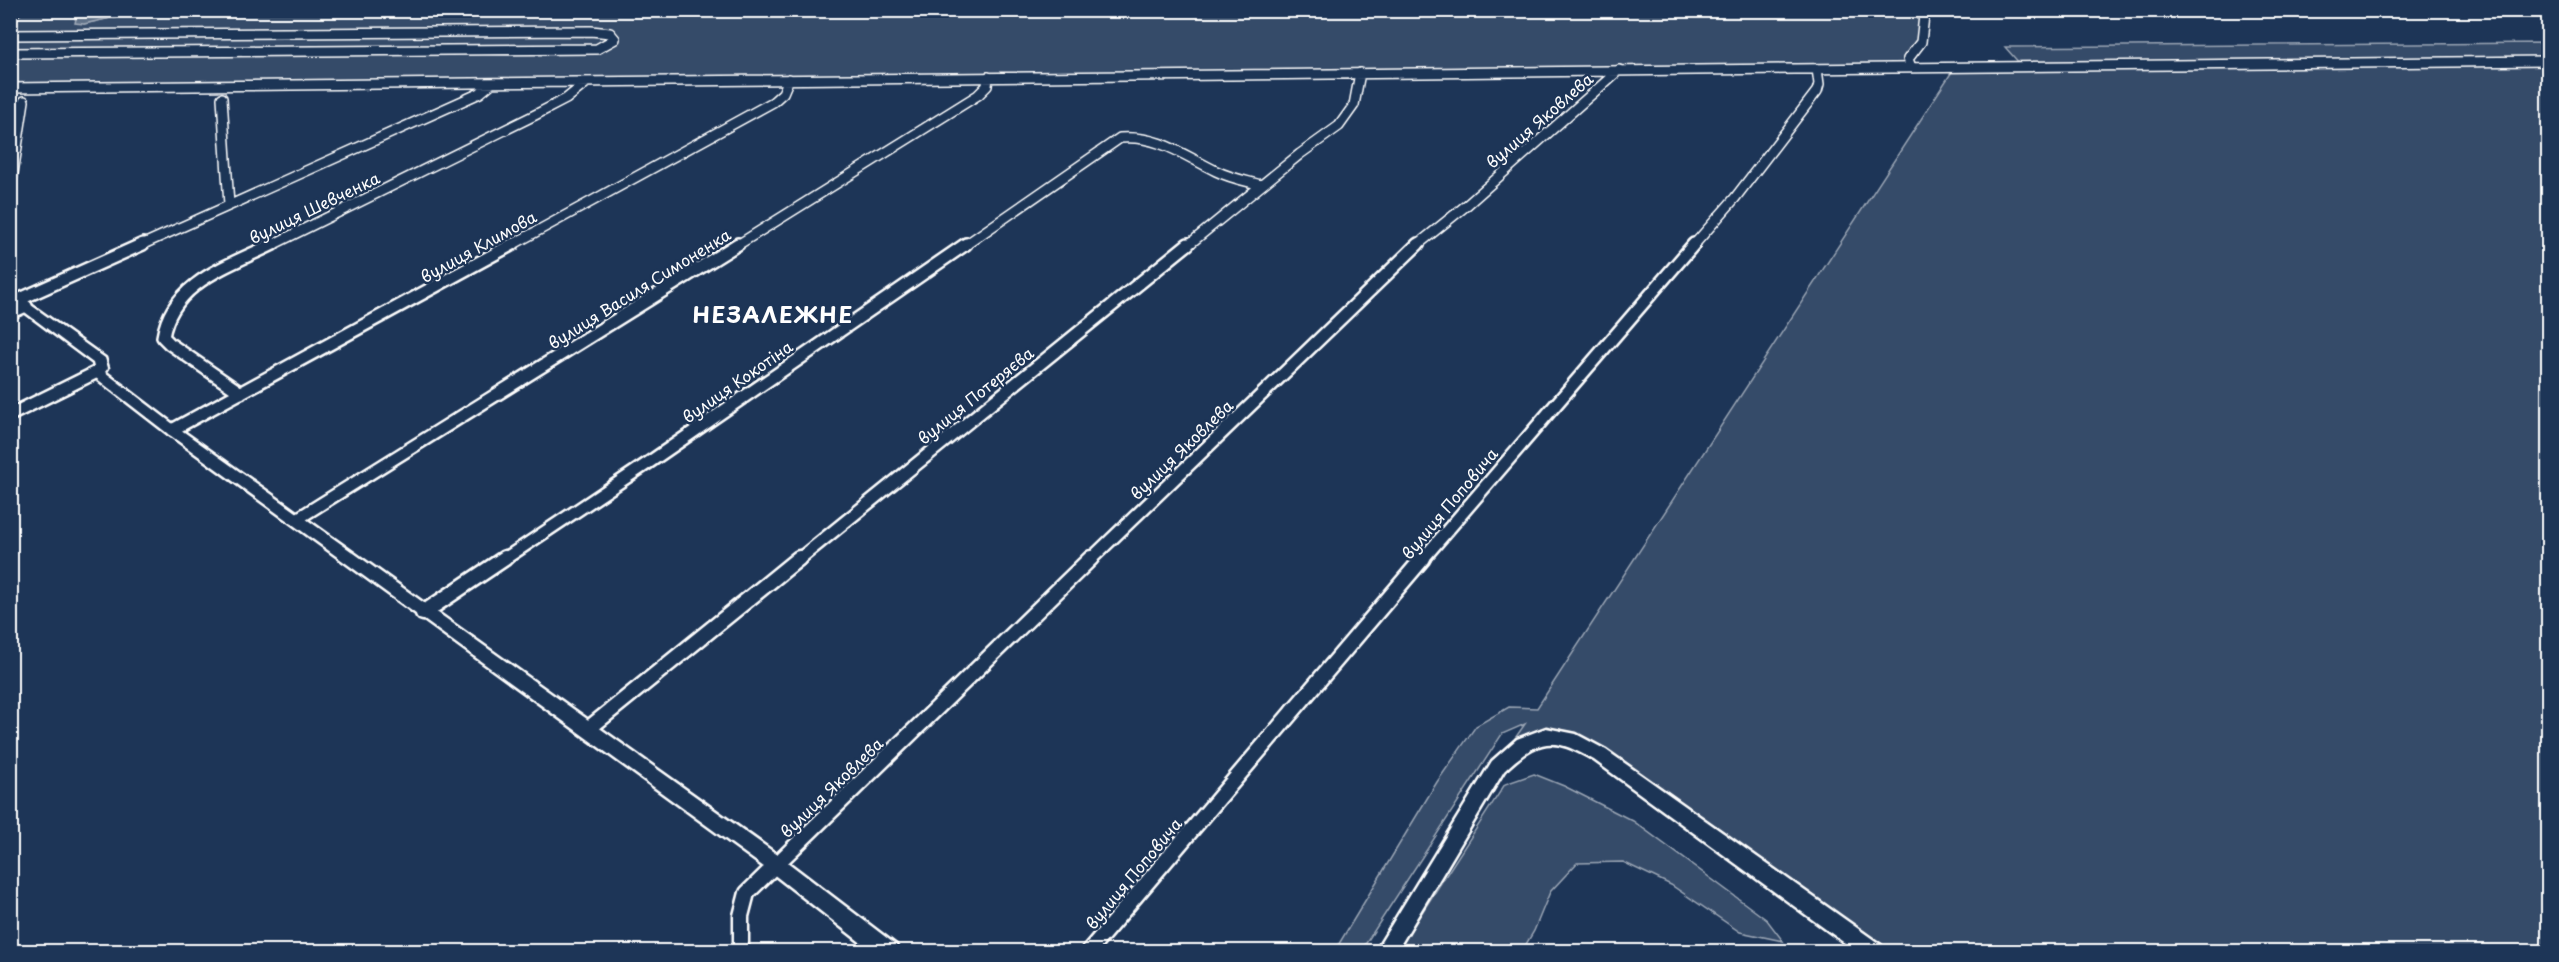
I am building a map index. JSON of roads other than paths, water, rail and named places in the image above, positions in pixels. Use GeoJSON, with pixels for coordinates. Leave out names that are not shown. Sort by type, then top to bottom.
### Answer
{"type":"FeatureCollection","features":[{"type":"Feature","properties":{"kind":"street"},"geometry":{"type":"LineString","coordinates":[[10,14],[17,10]]}},
{"type":"Feature","properties":{"kind":"street"},"geometry":{"type":"LineString","coordinates":[[1911,67],[1908,59],[1921,42],[1924,16],[1927,10]]}},
{"type":"Feature","properties":{"kind":"street"},"geometry":{"type":"LineString","coordinates":[[10,35],[591,31],[610,33],[615,39],[597,49],[10,53]]}},
{"type":"Feature","properties":{"kind":"street"},"geometry":{"type":"LineString","coordinates":[[10,88],[2548,61]]}},
{"type":"Feature","properties":{"kind":"street","name":"вулиця Поповича"},"geometry":{"type":"LineString","coordinates":[[1088,951],[1594,358],[1735,198],[1817,92],[1819,84],[1817,69]]}},
{"type":"Feature","properties":{"kind":"street","name":"вулиця Яковлева"},"geometry":{"type":"LineString","coordinates":[[741,951],[741,916],[747,893],[775,864],[1410,250],[1453,218],[1563,118],[1604,87],[1619,70]]}},
{"type":"Feature","properties":{"kind":"street","name":"вулиця Потеряєва"},"geometry":{"type":"LineString","coordinates":[[588,729],[1349,116],[1357,94],[1360,73]]}},
{"type":"Feature","properties":{"kind":"street","name":"вулиця Василя Симоненка"},"geometry":{"type":"LineString","coordinates":[[297,519],[966,102],[986,88],[989,83],[988,77]]}},
{"type":"Feature","properties":{"kind":"street","name":"вулиця Климова"},"geometry":{"type":"LineString","coordinates":[[172,430],[772,102],[783,93],[789,79]]}},
{"type":"Feature","properties":{"kind":"street","name":"вулиця Шевченка"},"geometry":{"type":"LineString","coordinates":[[241,393],[170,344],[164,337],[164,327],[189,288],[566,99],[587,82]]}},
{"type":"Feature","properties":{"kind":"street"},"geometry":{"type":"LineString","coordinates":[[16,303],[480,93],[492,83]]}},
{"type":"Feature","properties":{"kind":"street"},"geometry":{"type":"LineString","coordinates":[[222,98],[229,205]]}},
{"type":"Feature","properties":{"kind":"street"},"geometry":{"type":"LineString","coordinates":[[10,193],[24,101]]}},
{"type":"Feature","properties":{"kind":"street","name":"вулиця Кокотіна"},"geometry":{"type":"LineString","coordinates":[[423,612],[651,461],[1120,138],[1142,137],[1166,143],[1216,171],[1261,185]]}},
{"type":"Feature","properties":{"kind":"street"},"geometry":{"type":"LineString","coordinates":[[10,415],[101,368],[100,361],[16,303]]}},
{"type":"Feature","properties":{"kind":"street"},"geometry":{"type":"LineString","coordinates":[[97,372],[172,430],[775,864],[889,951]]}},
{"type":"Feature","properties":{"kind":"street"},"geometry":{"type":"LineString","coordinates":[[1385,951],[1498,766],[1516,747],[1529,739],[1547,734],[1581,743],[1600,755],[1874,951]]}},
{"type":"Feature","properties":{"kind":"district","name":"НЕЗАЛЕЖНЕ"},"geometry":{"type":"Point","coordinates":[773,313]}}]}
